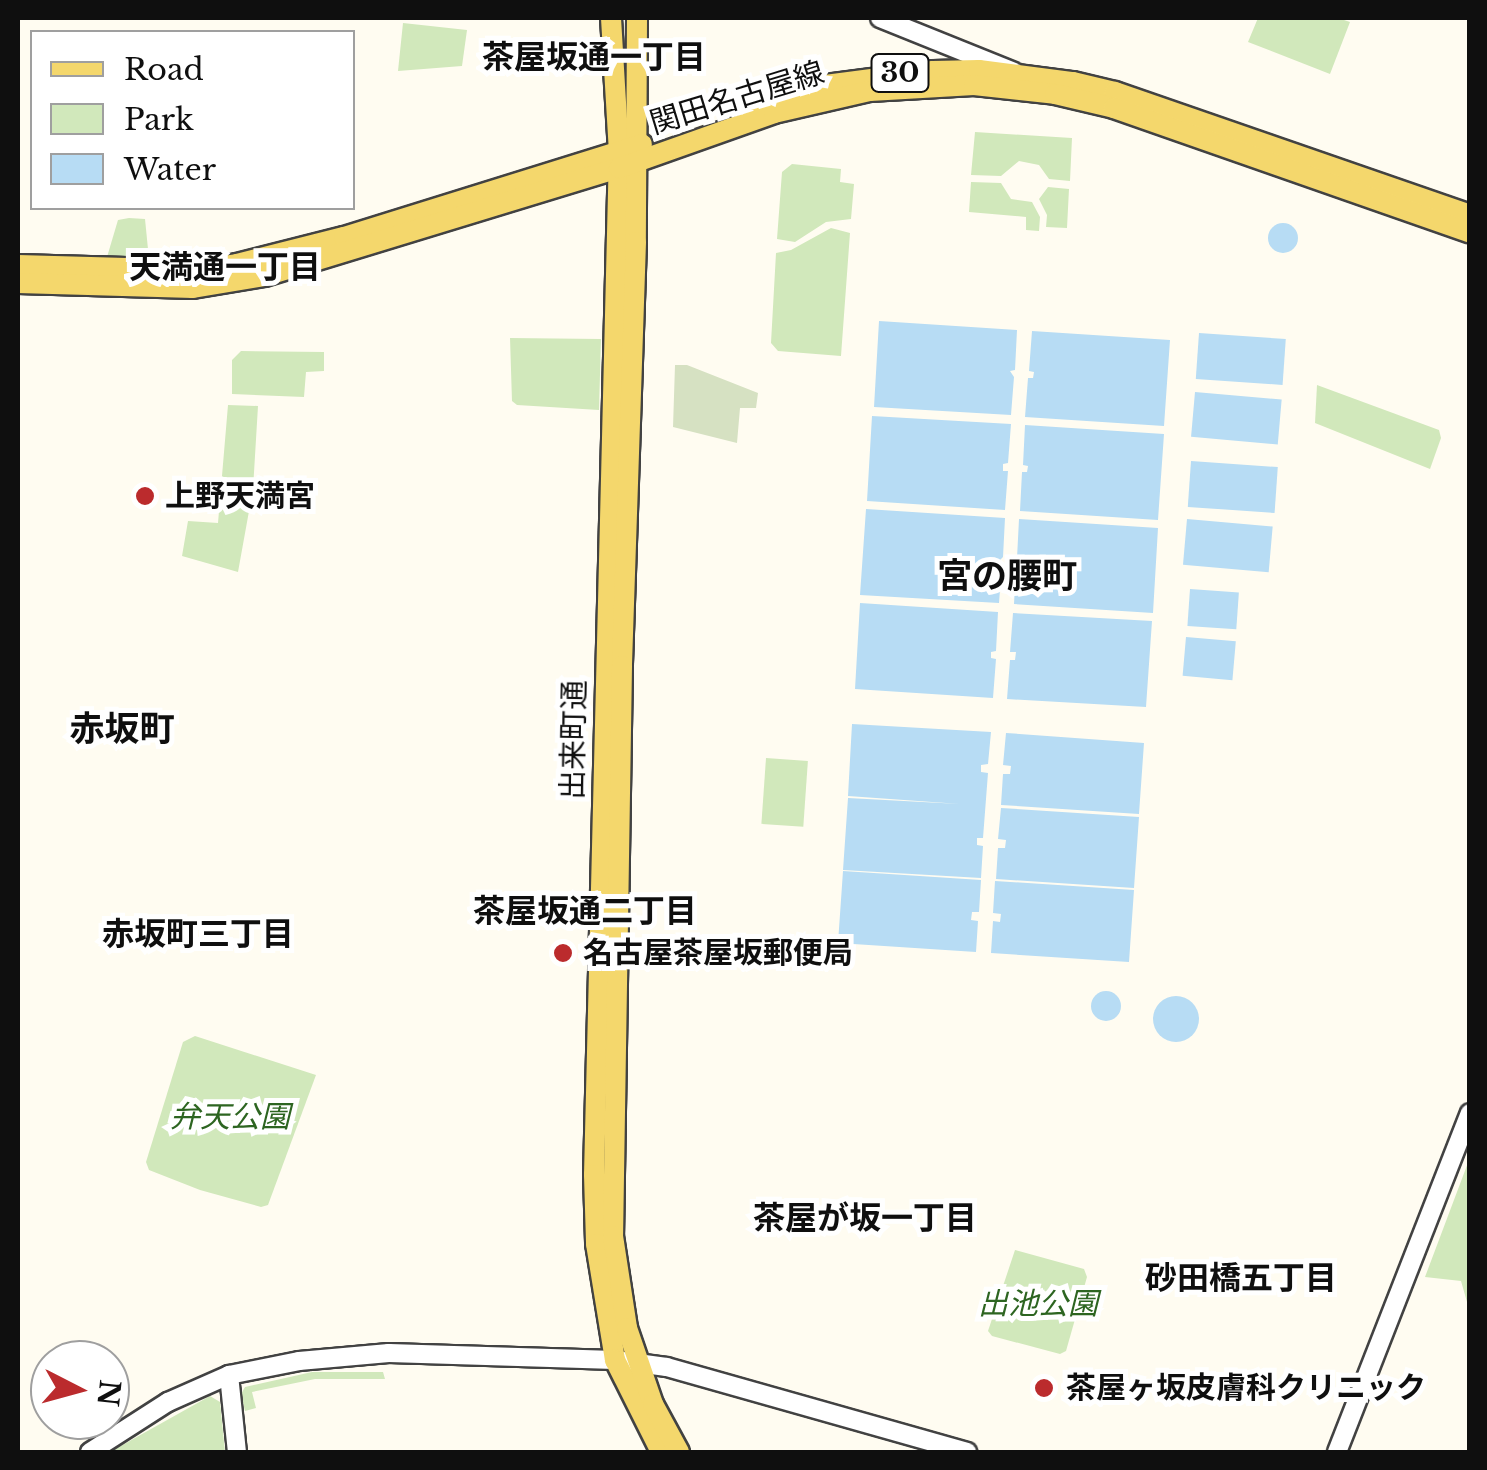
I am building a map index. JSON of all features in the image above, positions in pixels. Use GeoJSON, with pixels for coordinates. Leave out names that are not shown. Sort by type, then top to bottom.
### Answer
{"type":"FeatureCollection","features":[{"type":"Feature","properties":{"kind":"main road","name":"出来町通"},"geometry":{"type":"LineString","coordinates":[[611,18],[628,157],[613,1190],[618,1273],[627,1328],[653,1404],[679,1452]]}},
{"type":"Feature","properties":{"kind":"main road","name":"出来町通"},"geometry":{"type":"LineString","coordinates":[[637,18],[628,157],[594,1157],[596,1244],[615,1360],[660,1452]]}},
{"type":"Feature","properties":{"kind":"main road","name":"関田名古屋線"},"geometry":{"type":"LineString","coordinates":[[1022,82],[1165,123],[1470,233]]}},
{"type":"Feature","properties":{"kind":"main road","name":"関田名古屋線"},"geometry":{"type":"LineString","coordinates":[[18,265],[200,270],[236,264],[294,251],[774,113],[870,91],[1022,82],[1115,92],[1470,215]]}},
{"type":"Feature","properties":{"kind":"main road","name":"関田名古屋線"},"geometry":{"type":"LineString","coordinates":[[18,283],[193,288],[265,276],[628,157]]}},
{"type":"Feature","properties":{"kind":"street"},"geometry":{"type":"LineString","coordinates":[[886,18],[1022,82]]}},
{"type":"Feature","properties":{"kind":"street"},"geometry":{"type":"LineString","coordinates":[[1337,1452],[1470,1113]]}},
{"type":"Feature","properties":{"kind":"street"},"geometry":{"type":"LineString","coordinates":[[90,1452],[168,1402],[229,1375],[298,1361],[388,1353],[615,1360],[667,1367],[967,1452]]}},
{"type":"Feature","properties":{"kind":"street"},"geometry":{"type":"LineString","coordinates":[[229,1375],[237,1452]]}},
{"type":"Feature","properties":{"kind":"green space"},"geometry":{"type":"Polygon","coordinates":[[[1258,18],[1338,18],[1350,22],[1330,74],[1248,42],[1258,18]]]}},
{"type":"Feature","properties":{"kind":"green space"},"geometry":{"type":"Polygon","coordinates":[[[403,23],[467,30],[462,66],[398,71],[403,23]]]}},
{"type":"Feature","properties":{"kind":"green space"},"geometry":{"type":"Polygon","coordinates":[[[975,132],[1072,138],[1070,181],[1049,179],[1039,165],[1019,161],[1001,176],[971,175],[975,132]]]}},
{"type":"Feature","properties":{"kind":"green space"},"geometry":{"type":"Polygon","coordinates":[[[792,164],[841,169],[840,182],[854,184],[851,219],[826,222],[795,242],[777,239],[782,172],[792,164]]]}},
{"type":"Feature","properties":{"kind":"green space"},"geometry":{"type":"Polygon","coordinates":[[[971,182],[1001,183],[1011,199],[1032,202],[1040,217],[1039,231],[1026,230],[1026,217],[969,212],[971,182]]]}},
{"type":"Feature","properties":{"kind":"green space"},"geometry":{"type":"Polygon","coordinates":[[[1048,187],[1069,189],[1067,228],[1046,227],[1047,215],[1039,199],[1048,187]]]}},
{"type":"Feature","properties":{"kind":"green space"},"geometry":{"type":"Polygon","coordinates":[[[145,219],[149,259],[107,257],[118,220],[145,219]]]}},
{"type":"Feature","properties":{"kind":"green space"},"geometry":{"type":"Polygon","coordinates":[[[831,228],[850,233],[841,356],[778,351],[771,343],[776,253],[791,250],[831,228]]]}},
{"type":"Feature","properties":{"kind":"green space"},"geometry":{"type":"Polygon","coordinates":[[[510,338],[601,339],[599,410],[517,405],[512,401],[510,338]]]}},
{"type":"Feature","properties":{"kind":"green space"},"geometry":{"type":"Polygon","coordinates":[[[241,351],[324,352],[324,371],[306,372],[304,397],[232,394],[232,360],[241,351]]]}},
{"type":"Feature","properties":{"kind":"green space"},"geometry":{"type":"Polygon","coordinates":[[[675,365],[687,365],[758,393],[756,408],[740,408],[737,443],[673,427],[675,365]]]}},
{"type":"Feature","properties":{"kind":"green space"},"geometry":{"type":"Polygon","coordinates":[[[1317,385],[1439,430],[1441,438],[1430,469],[1315,423],[1317,385]]]}},
{"type":"Feature","properties":{"kind":"green space"},"geometry":{"type":"Polygon","coordinates":[[[228,405],[258,406],[253,489],[238,572],[182,556],[188,521],[218,523],[228,405]]]}},
{"type":"Feature","properties":{"kind":"green space"},"geometry":{"type":"Polygon","coordinates":[[[766,758],[808,761],[803,827],[761,824],[766,758]]]}},
{"type":"Feature","properties":{"kind":"green space","name":"弁天公園"},"geometry":{"type":"Polygon","coordinates":[[[195,1036],[316,1075],[268,1205],[261,1207],[200,1190],[149,1170],[146,1162],[183,1042],[195,1036]]]}},
{"type":"Feature","properties":{"kind":"green space"},"geometry":{"type":"Polygon","coordinates":[[[1469,1160],[1469,1309],[1461,1281],[1425,1277],[1469,1160]]]}},
{"type":"Feature","properties":{"kind":"green space","name":"出池公園"},"geometry":{"type":"Polygon","coordinates":[[[1015,1250],[1084,1269],[1087,1277],[1066,1351],[1060,1354],[992,1336],[988,1331],[1015,1250]]]}},
{"type":"Feature","properties":{"kind":"green space"},"geometry":{"type":"Polygon","coordinates":[[[312,1372],[383,1372],[385,1379],[315,1379],[252,1392],[256,1408],[245,1411],[241,1394],[245,1387],[312,1372]]]}},
{"type":"Feature","properties":{"kind":"green space"},"geometry":{"type":"Polygon","coordinates":[[[210,1396],[220,1402],[225,1452],[110,1452],[210,1396]]]}},
{"type":"Feature","properties":{"kind":"water"},"geometry":{"type":"Polygon","coordinates":[[[1283,223],[1294,227],[1298,238],[1294,249],[1283,253],[1272,249],[1268,238],[1272,227],[1283,223]]]}},
{"type":"Feature","properties":{"kind":"water"},"geometry":{"type":"Polygon","coordinates":[[[879,321],[1017,330],[1015,370],[1010,371],[1014,377],[1011,415],[874,407],[879,321]]]}},
{"type":"Feature","properties":{"kind":"water"},"geometry":{"type":"Polygon","coordinates":[[[1032,331],[1170,340],[1164,426],[1025,417],[1028,378],[1033,378],[1034,372],[1029,371],[1032,331]]]}},
{"type":"Feature","properties":{"kind":"water"},"geometry":{"type":"Polygon","coordinates":[[[1199,333],[1286,339],[1283,385],[1196,379],[1199,333]]]}},
{"type":"Feature","properties":{"kind":"water"},"geometry":{"type":"Polygon","coordinates":[[[1195,392],[1282,400],[1278,444],[1191,437],[1195,392]]]}},
{"type":"Feature","properties":{"kind":"water"},"geometry":{"type":"Polygon","coordinates":[[[872,416],[1011,424],[1008,463],[1003,464],[1003,471],[1008,471],[1005,510],[867,501],[872,416]]]}},
{"type":"Feature","properties":{"kind":"water"},"geometry":{"type":"Polygon","coordinates":[[[1025,425],[1164,434],[1158,520],[1020,511],[1022,472],[1027,472],[1028,466],[1023,465],[1025,425]]]}},
{"type":"Feature","properties":{"kind":"water"},"geometry":{"type":"Polygon","coordinates":[[[1191,461],[1278,467],[1275,513],[1188,507],[1191,461]]]}},
{"type":"Feature","properties":{"kind":"water"},"geometry":{"type":"Polygon","coordinates":[[[866,509],[1005,518],[1003,557],[997,563],[1002,564],[999,603],[860,595],[866,509]]]}},
{"type":"Feature","properties":{"kind":"water"},"geometry":{"type":"Polygon","coordinates":[[[1019,519],[1158,528],[1153,613],[1014,604],[1016,566],[1022,566],[1022,559],[1017,558],[1019,519]]]}},
{"type":"Feature","properties":{"kind":"water"},"geometry":{"type":"Polygon","coordinates":[[[1187,519],[1273,526],[1269,572],[1183,565],[1187,519]]]}},
{"type":"Feature","properties":{"kind":"water"},"geometry":{"type":"Polygon","coordinates":[[[1190,589],[1239,592],[1236,629],[1187,626],[1190,589]]]}},
{"type":"Feature","properties":{"kind":"water"},"geometry":{"type":"Polygon","coordinates":[[[860,603],[998,612],[996,651],[991,652],[991,658],[996,659],[993,698],[855,689],[860,603]]]}},
{"type":"Feature","properties":{"kind":"water"},"geometry":{"type":"Polygon","coordinates":[[[1013,613],[1152,621],[1146,707],[1007,699],[1010,660],[1015,660],[1016,652],[1010,652],[1013,613]]]}},
{"type":"Feature","properties":{"kind":"water"},"geometry":{"type":"Polygon","coordinates":[[[1186,637],[1236,641],[1232,680],[1183,676],[1186,637]]]}},
{"type":"Feature","properties":{"kind":"water"},"geometry":{"type":"Polygon","coordinates":[[[852,724],[991,732],[988,764],[981,765],[981,772],[988,773],[983,838],[977,838],[977,845],[983,846],[981,878],[843,870],[848,798],[960,804],[848,796],[852,724]]]}},
{"type":"Feature","properties":{"kind":"water"},"geometry":{"type":"Polygon","coordinates":[[[1006,733],[1144,743],[1139,814],[1001,805],[1003,774],[1010,774],[1011,766],[1003,765],[1006,733]]]}},
{"type":"Feature","properties":{"kind":"water"},"geometry":{"type":"Polygon","coordinates":[[[1001,808],[1139,817],[1134,888],[996,879],[998,848],[1005,848],[1006,840],[998,839],[1001,808]]]}},
{"type":"Feature","properties":{"kind":"water"},"geometry":{"type":"Polygon","coordinates":[[[843,871],[981,880],[979,912],[972,912],[971,920],[978,921],[976,952],[838,943],[843,871]]]}},
{"type":"Feature","properties":{"kind":"water"},"geometry":{"type":"Polygon","coordinates":[[[995,881],[1134,890],[1129,962],[991,953],[993,921],[1000,922],[1001,914],[993,913],[995,881]]]}},
{"type":"Feature","properties":{"kind":"water"},"geometry":{"type":"Polygon","coordinates":[[[1106,991],[1120,1000],[1121,1006],[1112,1020],[1106,1021],[1092,1012],[1091,1006],[1100,992],[1106,991]]]}},
{"type":"Feature","properties":{"kind":"water"},"geometry":{"type":"Polygon","coordinates":[[[1176,996],[1192,1003],[1199,1019],[1192,1035],[1176,1042],[1160,1035],[1153,1019],[1160,1003],[1176,996]]]}},
{"type":"Feature","properties":{"kind":"place","name":"上野天満宮"},"geometry":{"type":"Point","coordinates":[145,496]}},
{"type":"Feature","properties":{"kind":"place","name":"名古屋茶屋坂郵便局"},"geometry":{"type":"Point","coordinates":[563,953]}},
{"type":"Feature","properties":{"kind":"place","name":"茶屋ヶ坂皮膚科クリニック"},"geometry":{"type":"Point","coordinates":[1044,1388]}},
{"type":"Feature","properties":{"kind":"district","name":"茶屋坂通一丁目"},"geometry":{"type":"Point","coordinates":[594,57]}},
{"type":"Feature","properties":{"kind":"district","name":"天満通一丁目"},"geometry":{"type":"Point","coordinates":[225,267]}},
{"type":"Feature","properties":{"kind":"district","name":"宮の腰町"},"geometry":{"type":"Point","coordinates":[1007,576]}},
{"type":"Feature","properties":{"kind":"district","name":"赤坂町"},"geometry":{"type":"Point","coordinates":[122,729]}},
{"type":"Feature","properties":{"kind":"district","name":"茶屋坂通二丁目"},"geometry":{"type":"Point","coordinates":[585,911]}},
{"type":"Feature","properties":{"kind":"district","name":"赤坂町三丁目"},"geometry":{"type":"Point","coordinates":[198,934]}},
{"type":"Feature","properties":{"kind":"district","name":"茶屋が坂一丁目"},"geometry":{"type":"Point","coordinates":[865,1218]}},
{"type":"Feature","properties":{"kind":"district","name":"砂田橋五丁目"},"geometry":{"type":"Point","coordinates":[1241,1278]}}]}
